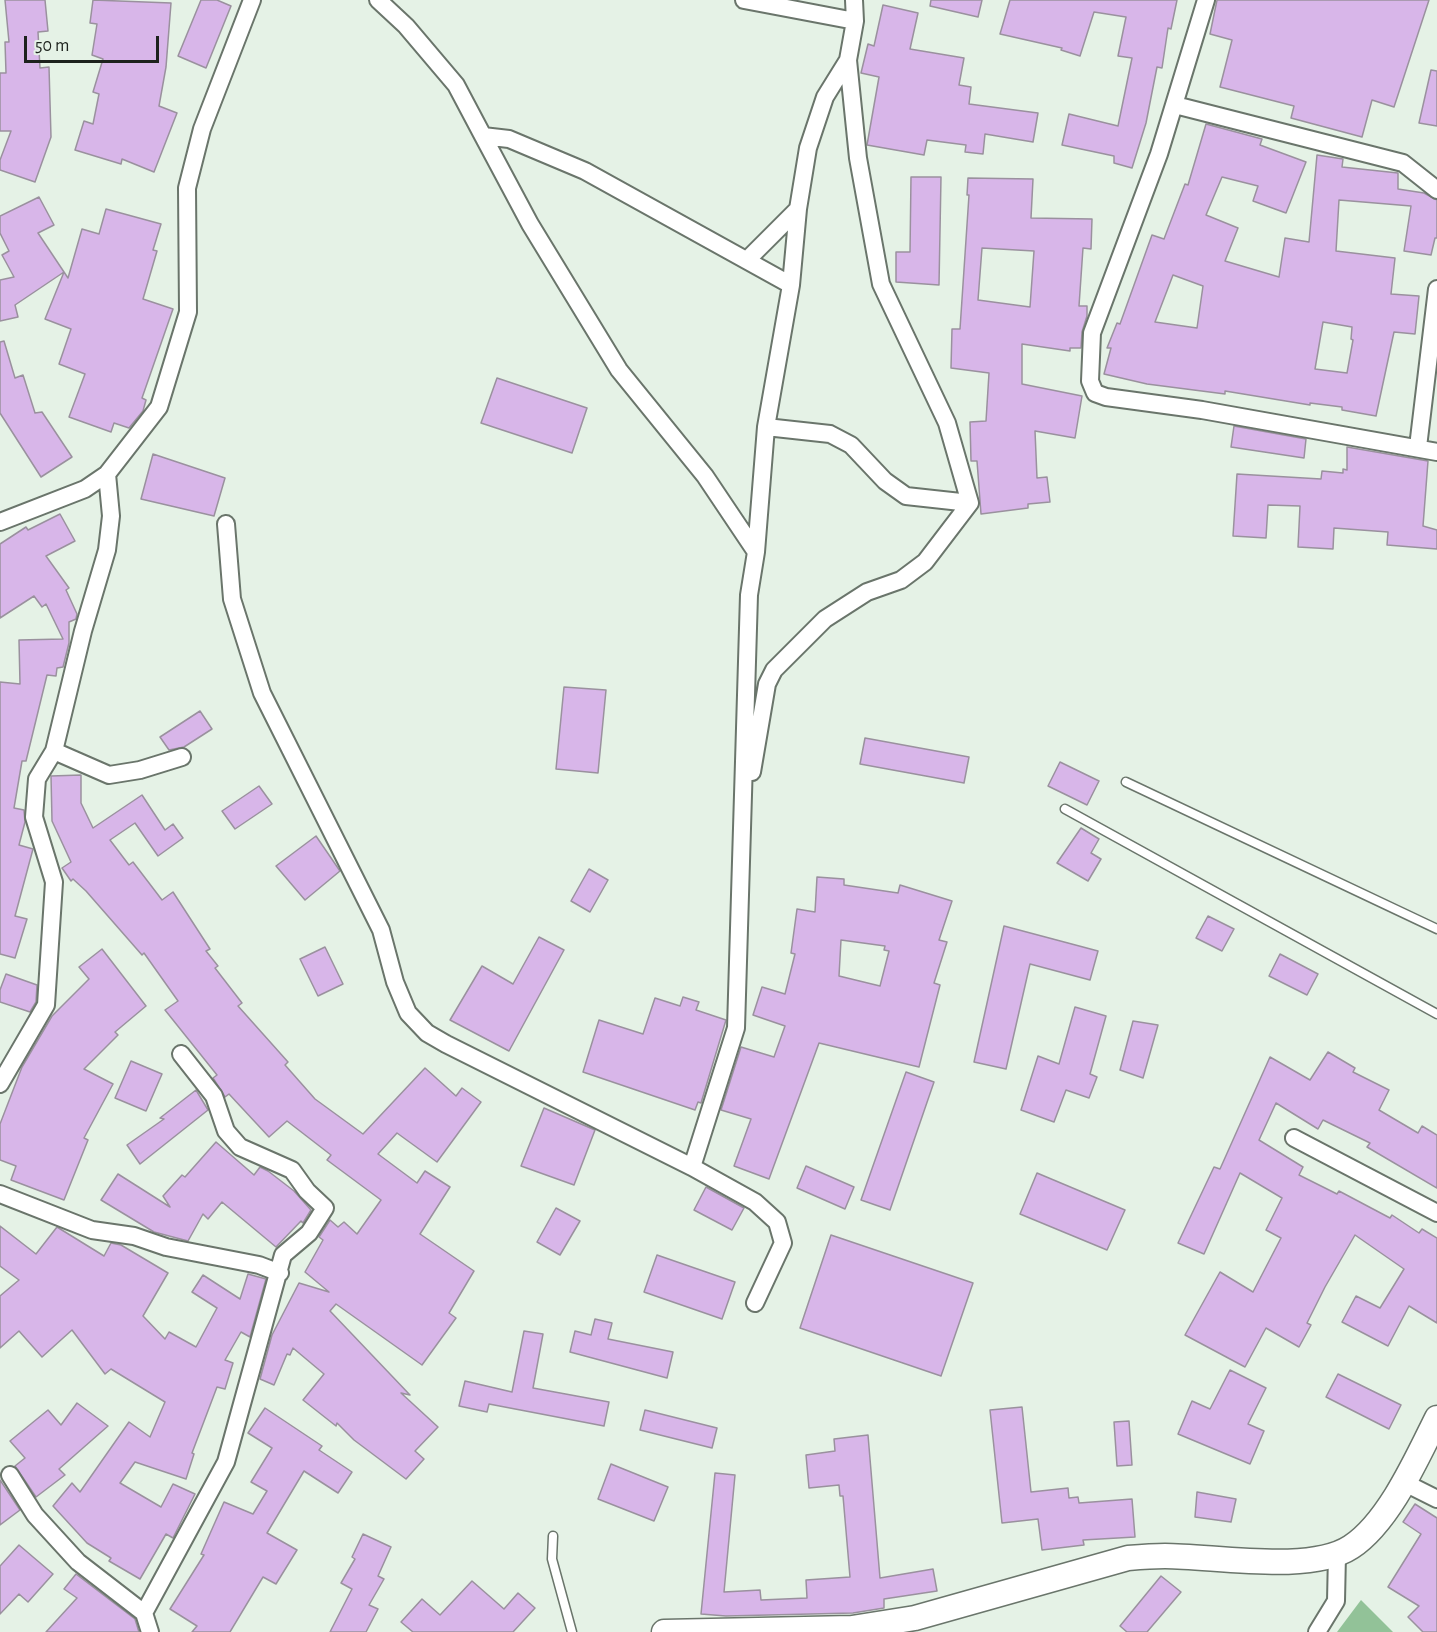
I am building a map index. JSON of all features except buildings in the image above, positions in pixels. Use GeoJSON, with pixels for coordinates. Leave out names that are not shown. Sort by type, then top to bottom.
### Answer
{"type":"FeatureCollection","features":[{"type":"Feature","properties":{"kind":"street"},"geometry":{"type":"LineString","coordinates":[[0,522],[85,489],[107,474],[159,407],[188,312],[187,188],[202,129],[252,0]]}},
{"type":"Feature","properties":{"kind":"street"},"geometry":{"type":"LineString","coordinates":[[378,0],[406,26],[456,85],[530,224],[619,370],[705,476],[756,552]]}},
{"type":"Feature","properties":{"kind":"street"},"geometry":{"type":"LineString","coordinates":[[744,0],[855,21]]}},
{"type":"Feature","properties":{"kind":"street"},"geometry":{"type":"LineString","coordinates":[[854,0],[855,21],[848,60],[858,158],[881,285],[947,423],[970,503]]}},
{"type":"Feature","properties":{"kind":"street"},"geometry":{"type":"LineString","coordinates":[[1206,0],[1160,154],[1092,333],[1090,381],[1095,393],[1106,397],[1202,410],[1437,452]]}},
{"type":"Feature","properties":{"kind":"street"},"geometry":{"type":"LineString","coordinates":[[692,1167],[736,1028],[749,595],[756,552],[766,427],[791,285],[798,209],[808,148],[825,97],[848,60]]}},
{"type":"Feature","properties":{"kind":"street"},"geometry":{"type":"LineString","coordinates":[[1175,105],[1403,163],[1437,190]]}},
{"type":"Feature","properties":{"kind":"street"},"geometry":{"type":"LineString","coordinates":[[483,136],[509,139],[585,171],[791,285]]}},
{"type":"Feature","properties":{"kind":"street"},"geometry":{"type":"LineString","coordinates":[[747,260],[798,209]]}},
{"type":"Feature","properties":{"kind":"street"},"geometry":{"type":"LineString","coordinates":[[1418,447],[1437,289]]}},
{"type":"Feature","properties":{"kind":"street"},"geometry":{"type":"LineString","coordinates":[[766,427],[830,434],[851,445],[885,481],[906,496],[970,503]]}},
{"type":"Feature","properties":{"kind":"street"},"geometry":{"type":"LineString","coordinates":[[0,1084],[46,1005],[54,882],[34,818],[37,779],[54,751],[83,631],[107,550],[111,516],[107,474]]}},
{"type":"Feature","properties":{"kind":"street"},"geometry":{"type":"LineString","coordinates":[[743,822],[767,684],[774,670],[825,619],[867,592],[901,580],[925,562],[970,503]]}},
{"type":"Feature","properties":{"kind":"street"},"geometry":{"type":"LineString","coordinates":[[226,524],[232,599],[262,693],[381,930],[395,982],[408,1013],[427,1033],[446,1044],[692,1167],[756,1202],[777,1222],[783,1243],[755,1303]]}},
{"type":"Feature","properties":{"kind":"street"},"geometry":{"type":"LineString","coordinates":[[54,751],[109,775],[140,770],[182,757]]}},
{"type":"Feature","properties":{"kind":"street"},"geometry":{"type":"LineString","coordinates":[[144,1613],[226,1462],[280,1273],[283,1255],[309,1233],[325,1208],[307,1191],[292,1170],[240,1147],[226,1131],[214,1096],[181,1054]]}},
{"type":"Feature","properties":{"kind":"street"},"geometry":{"type":"LineString","coordinates":[[1294,1138],[1437,1213]]}},
{"type":"Feature","properties":{"kind":"street"},"geometry":{"type":"LineString","coordinates":[[0,1194],[92,1230],[134,1236],[166,1247],[258,1264],[280,1273]]}},
{"type":"Feature","properties":{"kind":"street"},"geometry":{"type":"LineString","coordinates":[[664,1632],[852,1628],[915,1618],[1128,1558],[1165,1556],[1295,1561],[1337,1554],[1352,1546],[1372,1526],[1406,1483],[1434,1431]]}},
{"type":"Feature","properties":{"kind":"street"},"geometry":{"type":"LineString","coordinates":[[9,1475],[35,1515],[78,1562],[144,1613],[150,1632]]}},
{"type":"Feature","properties":{"kind":"street"},"geometry":{"type":"LineString","coordinates":[[1406,1483],[1437,1499]]}},
{"type":"Feature","properties":{"kind":"street"},"geometry":{"type":"LineString","coordinates":[[1317,1632],[1336,1601],[1337,1554]]}},
{"type":"Feature","properties":{"kind":"lane"},"geometry":{"type":"LineString","coordinates":[[1125,782],[1437,929]]}},
{"type":"Feature","properties":{"kind":"lane"},"geometry":{"type":"LineString","coordinates":[[1065,809],[1437,1014]]}},
{"type":"Feature","properties":{"kind":"lane"},"geometry":{"type":"LineString","coordinates":[[553,1536],[552,1559],[572,1632]]}},
{"type":"Feature","properties":{"kind":"green space"},"geometry":{"type":"Polygon","coordinates":[[[1361,1600],[1393,1632],[1337,1632],[1361,1600]]]}}]}
